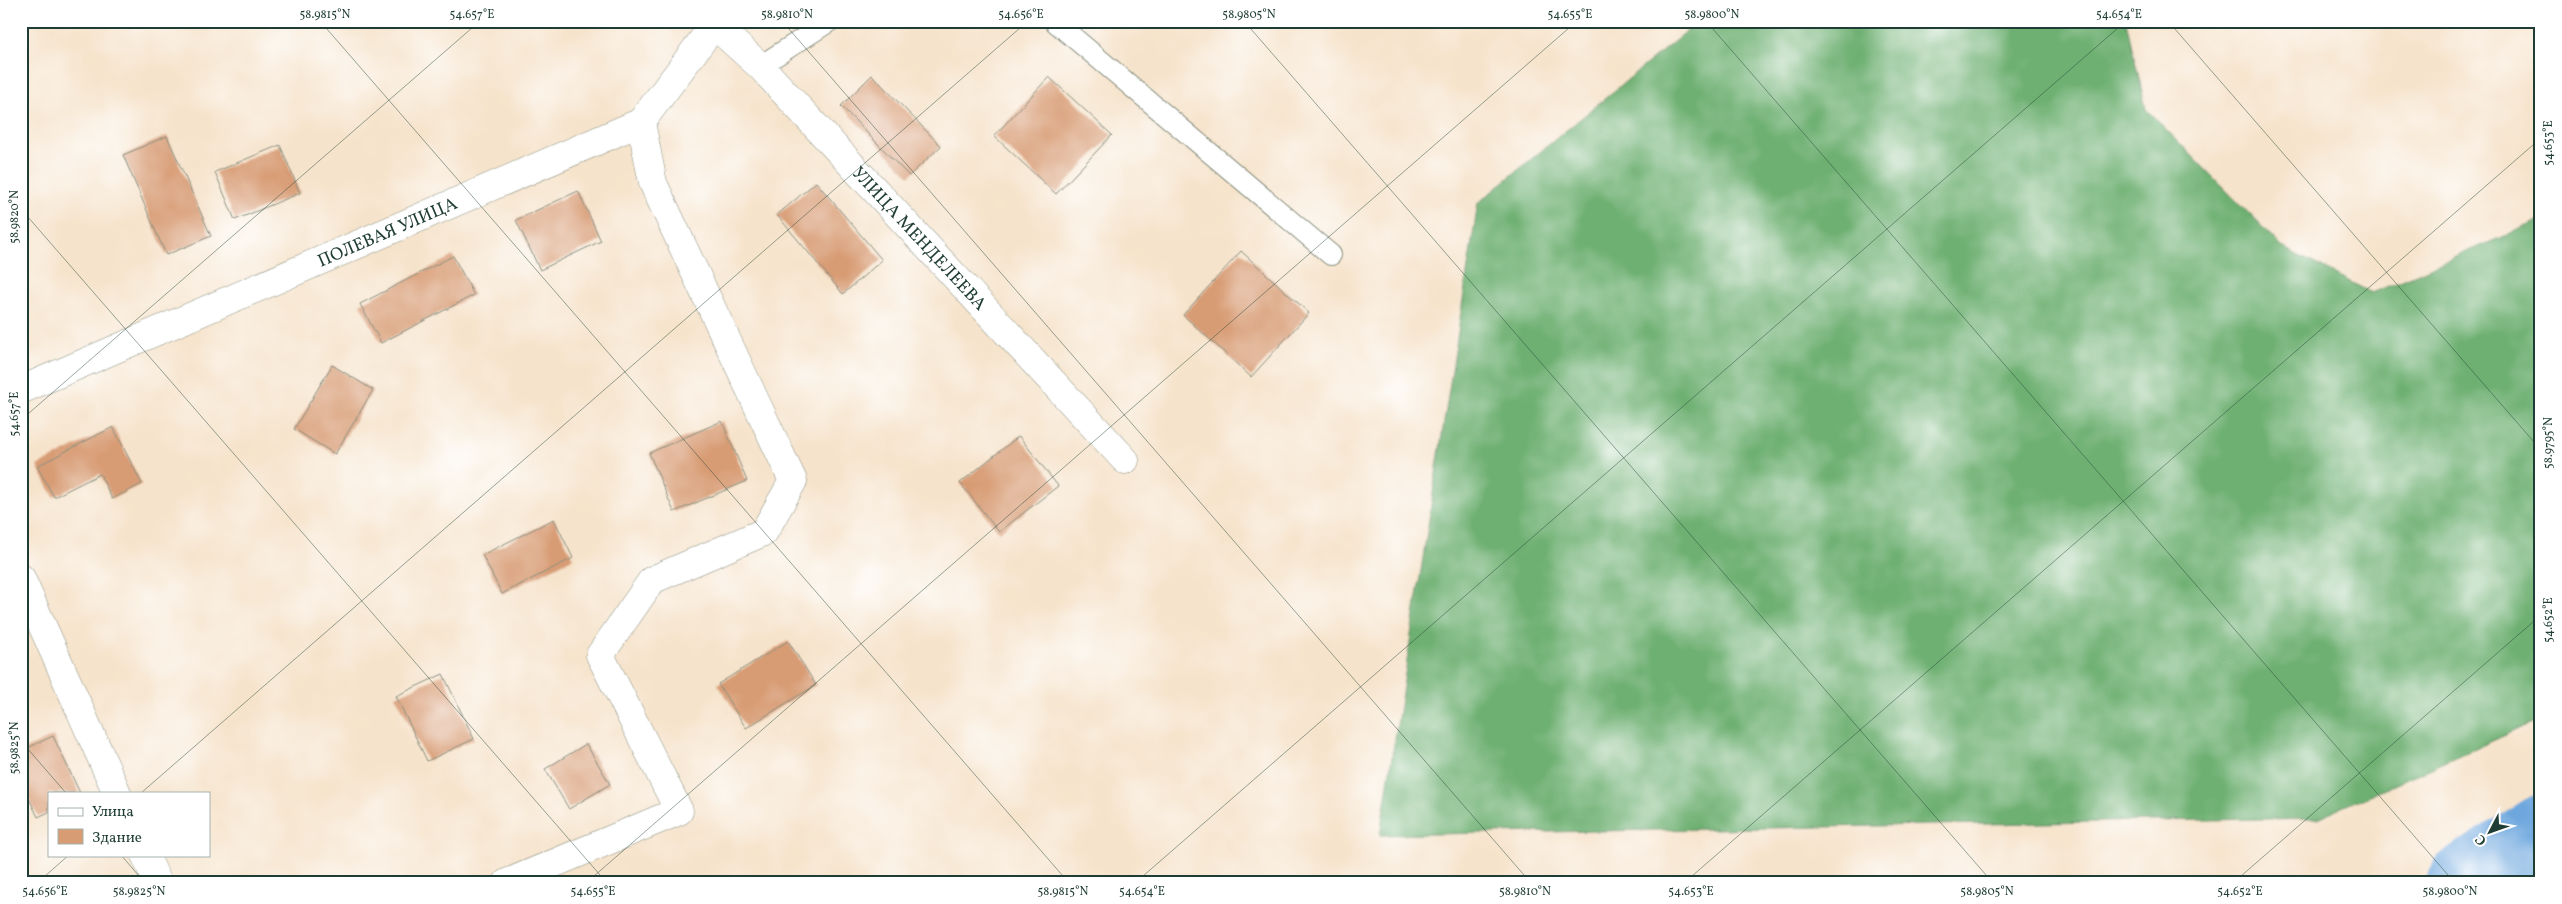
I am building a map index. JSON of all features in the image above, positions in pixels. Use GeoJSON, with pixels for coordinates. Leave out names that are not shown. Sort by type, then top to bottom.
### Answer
{"type":"FeatureCollection","features":[{"type":"Feature","properties":{"kind":"street","name":"УЛИЦА МЕНДЕЛЕЕВА"},"geometry":{"type":"LineString","coordinates":[[712,23],[760,66],[1125,460]]}},
{"type":"Feature","properties":{"kind":"street","name":"ПОЛЕВАЯ УЛИЦА"},"geometry":{"type":"LineString","coordinates":[[21,390],[641,122],[712,23]]}},
{"type":"Feature","properties":{"kind":"street"},"geometry":{"type":"LineString","coordinates":[[507,883],[679,811],[600,655],[652,580],[764,532],[792,481],[653,183],[641,122]]}},
{"type":"Feature","properties":{"kind":"street"},"geometry":{"type":"LineString","coordinates":[[21,578],[117,792]]}},
{"type":"Feature","properties":{"kind":"street"},"geometry":{"type":"LineString","coordinates":[[145,856],[158,883]]}},
{"type":"Feature","properties":{"kind":"lane"},"geometry":{"type":"LineString","coordinates":[[760,66],[830,21]]}},
{"type":"Feature","properties":{"kind":"lane"},"geometry":{"type":"LineString","coordinates":[[1054,21],[1331,255]]}},
{"type":"Feature","properties":{"kind":"green space"},"geometry":{"type":"Polygon","coordinates":[[[1699,21],[2126,21],[2146,109],[2282,247],[2372,293],[2541,220],[2541,719],[2317,818],[1380,835],[1478,203],[1699,21]]]}},
{"type":"Feature","properties":{"kind":"building"},"geometry":{"type":"Polygon","coordinates":[[[872,75],[941,146],[909,176],[841,106],[872,75]]]}},
{"type":"Feature","properties":{"kind":"building"},"geometry":{"type":"Polygon","coordinates":[[[1049,77],[1112,135],[1056,194],[994,136],[1049,77]]]}},
{"type":"Feature","properties":{"kind":"building"},"geometry":{"type":"Polygon","coordinates":[[[167,136],[211,236],[166,255],[123,155],[167,136]]]}},
{"type":"Feature","properties":{"kind":"building"},"geometry":{"type":"Polygon","coordinates":[[[280,145],[300,193],[235,220],[215,172],[280,145]]]}},
{"type":"Feature","properties":{"kind":"building"},"geometry":{"type":"Polygon","coordinates":[[[816,182],[882,260],[843,294],[777,215],[816,182]]]}},
{"type":"Feature","properties":{"kind":"building"},"geometry":{"type":"Polygon","coordinates":[[[578,191],[601,241],[540,270],[516,220],[578,191]]]}},
{"type":"Feature","properties":{"kind":"building"},"geometry":{"type":"Polygon","coordinates":[[[1241,251],[1309,313],[1251,377],[1183,315],[1241,251]]]}},
{"type":"Feature","properties":{"kind":"building"},"geometry":{"type":"Polygon","coordinates":[[[453,256],[474,295],[381,343],[360,304],[453,256]]]}},
{"type":"Feature","properties":{"kind":"building"},"geometry":{"type":"Polygon","coordinates":[[[332,365],[373,390],[335,454],[294,429],[332,365]]]}},
{"type":"Feature","properties":{"kind":"building"},"geometry":{"type":"Polygon","coordinates":[[[722,421],[747,481],[674,512],[649,453],[722,421]]]}},
{"type":"Feature","properties":{"kind":"building"},"geometry":{"type":"Polygon","coordinates":[[[113,427],[142,484],[112,499],[100,474],[54,497],[37,466],[113,427]]]}},
{"type":"Feature","properties":{"kind":"building"},"geometry":{"type":"Polygon","coordinates":[[[1019,436],[1058,486],[999,532],[960,483],[1019,436]]]}},
{"type":"Feature","properties":{"kind":"building"},"geometry":{"type":"Polygon","coordinates":[[[554,519],[573,558],[502,594],[482,555],[554,519]]]}},
{"type":"Feature","properties":{"kind":"building"},"geometry":{"type":"Polygon","coordinates":[[[788,641],[816,685],[746,728],[718,684],[788,641]]]}},
{"type":"Feature","properties":{"kind":"building"},"geometry":{"type":"Polygon","coordinates":[[[443,674],[474,739],[427,761],[396,696],[443,674]]]}},
{"type":"Feature","properties":{"kind":"building"},"geometry":{"type":"Polygon","coordinates":[[[53,736],[80,792],[48,792],[48,812],[38,817],[21,782],[21,751],[53,736]]]}},
{"type":"Feature","properties":{"kind":"building"},"geometry":{"type":"Polygon","coordinates":[[[586,744],[610,784],[569,809],[545,769],[586,744]]]}},
{"type":"Feature","properties":{"kind":"waterway"},"geometry":{"type":"LineString","coordinates":[[2464,883],[2541,833]]}}]}
